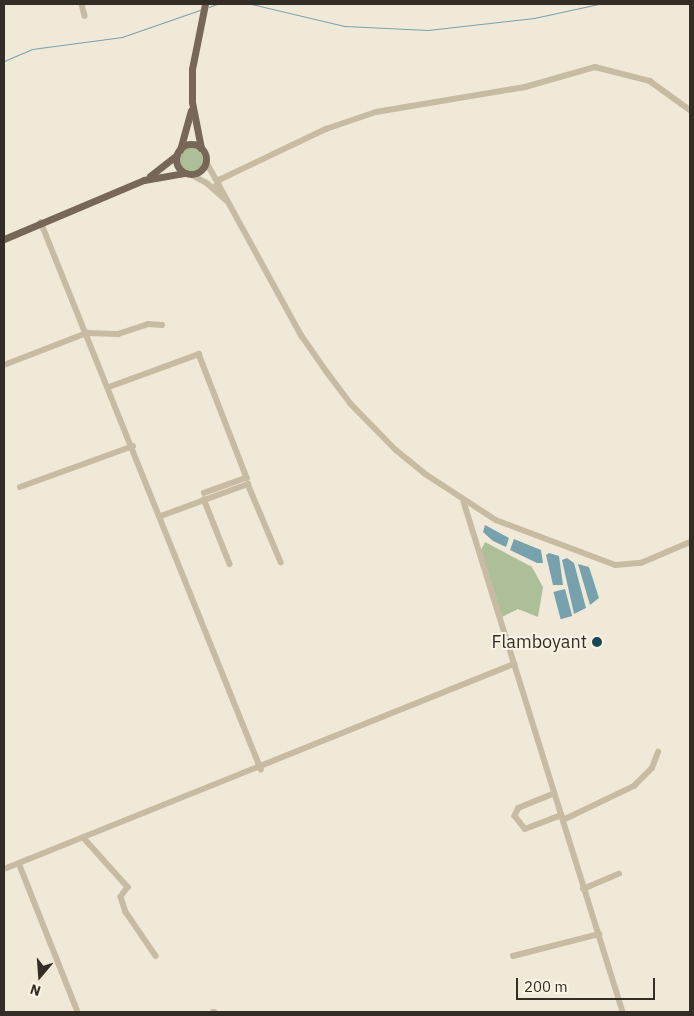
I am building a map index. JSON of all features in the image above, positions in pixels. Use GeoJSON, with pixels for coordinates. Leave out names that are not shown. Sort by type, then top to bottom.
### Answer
{"type":"FeatureCollection","features":[{"type":"Feature","properties":{"kind":"main road"},"geometry":{"type":"LineString","coordinates":[[187,173],[178,165],[178,153],[188,128],[192,102],[192,69],[205,4]]}},
{"type":"Feature","properties":{"kind":"main road"},"geometry":{"type":"LineString","coordinates":[[4,239],[144,180],[199,172],[206,161],[201,148],[192,102]]}},
{"type":"Feature","properties":{"kind":"main road"},"geometry":{"type":"LineString","coordinates":[[144,180],[178,153],[192,145],[201,148]]}},
{"type":"Feature","properties":{"kind":"street"},"geometry":{"type":"LineString","coordinates":[[82,4],[85,16]]}},
{"type":"Feature","properties":{"kind":"street"},"geometry":{"type":"LineString","coordinates":[[219,180],[326,129],[376,112],[526,87],[595,67],[650,81],[690,110]]}},
{"type":"Feature","properties":{"kind":"street"},"geometry":{"type":"LineString","coordinates":[[206,161],[219,180],[230,204],[302,336],[352,404],[396,450],[464,502],[532,535],[620,566],[651,560],[690,542]]}},
{"type":"Feature","properties":{"kind":"street"},"geometry":{"type":"LineString","coordinates":[[187,173],[212,187],[230,204]]}},
{"type":"Feature","properties":{"kind":"street"},"geometry":{"type":"LineString","coordinates":[[212,187],[218,186],[219,180]]}},
{"type":"Feature","properties":{"kind":"street"},"geometry":{"type":"LineString","coordinates":[[41,222],[133,446],[192,602],[261,769]]}},
{"type":"Feature","properties":{"kind":"street"},"geometry":{"type":"LineString","coordinates":[[4,365],[87,333],[127,333],[148,324],[162,325]]}},
{"type":"Feature","properties":{"kind":"street"},"geometry":{"type":"LineString","coordinates":[[109,387],[199,354],[247,478],[161,516]]}},
{"type":"Feature","properties":{"kind":"street"},"geometry":{"type":"LineString","coordinates":[[20,487],[133,446]]}},
{"type":"Feature","properties":{"kind":"street"},"geometry":{"type":"LineString","coordinates":[[205,496],[242,484],[250,485],[281,562]]}},
{"type":"Feature","properties":{"kind":"street"},"geometry":{"type":"LineString","coordinates":[[205,496],[230,564]]}},
{"type":"Feature","properties":{"kind":"street"},"geometry":{"type":"LineString","coordinates":[[464,502],[623,1012]]}},
{"type":"Feature","properties":{"kind":"street"},"geometry":{"type":"LineString","coordinates":[[4,870],[261,769],[337,734],[514,664]]}},
{"type":"Feature","properties":{"kind":"street"},"geometry":{"type":"LineString","coordinates":[[554,794],[520,808],[514,816],[520,827],[529,829],[634,786],[652,768],[658,752]]}},
{"type":"Feature","properties":{"kind":"street"},"geometry":{"type":"LineString","coordinates":[[84,838],[128,886],[121,897],[126,912],[156,956]]}},
{"type":"Feature","properties":{"kind":"street"},"geometry":{"type":"LineString","coordinates":[[19,864],[78,1012]]}},
{"type":"Feature","properties":{"kind":"street"},"geometry":{"type":"LineString","coordinates":[[583,888],[619,874]]}},
{"type":"Feature","properties":{"kind":"street"},"geometry":{"type":"LineString","coordinates":[[513,956],[599,934]]}},
{"type":"Feature","properties":{"kind":"green space"},"geometry":{"type":"Polygon","coordinates":[[[191,148],[200,151],[203,160],[200,169],[191,172],[182,169],[179,160],[182,151],[191,148]]]}},
{"type":"Feature","properties":{"kind":"green space"},"geometry":{"type":"Polygon","coordinates":[[[485,542],[532,567],[543,587],[538,617],[518,609],[502,617],[480,552],[485,542]]]}},
{"type":"Feature","properties":{"kind":"water"},"geometry":{"type":"Polygon","coordinates":[[[485,525],[509,538],[506,547],[493,541],[483,532],[485,525]]]}},
{"type":"Feature","properties":{"kind":"water"},"geometry":{"type":"Polygon","coordinates":[[[514,539],[541,550],[543,563],[537,563],[510,550],[514,539]]]}},
{"type":"Feature","properties":{"kind":"water"},"geometry":{"type":"Polygon","coordinates":[[[549,553],[559,556],[563,585],[553,585],[546,555],[549,553]]]}},
{"type":"Feature","properties":{"kind":"water"},"geometry":{"type":"Polygon","coordinates":[[[567,558],[574,563],[586,608],[574,614],[562,560],[567,558]]]}},
{"type":"Feature","properties":{"kind":"water"},"geometry":{"type":"Polygon","coordinates":[[[578,564],[589,567],[599,598],[590,605],[578,564]]]}},
{"type":"Feature","properties":{"kind":"water"},"geometry":{"type":"Polygon","coordinates":[[[565,589],[572,616],[561,619],[553,592],[565,589]]]}},
{"type":"Feature","properties":{"kind":"waterway"},"geometry":{"type":"LineString","coordinates":[[209,7],[217,4]]}},
{"type":"Feature","properties":{"kind":"waterway"},"geometry":{"type":"LineString","coordinates":[[251,4],[345,26],[428,30],[534,18],[598,4]]}},
{"type":"Feature","properties":{"kind":"waterway"},"geometry":{"type":"LineString","coordinates":[[4,61],[32,49],[122,37],[200,10]]}},
{"type":"Feature","properties":{"kind":"place","name":"Flamboyant"},"geometry":{"type":"Point","coordinates":[597,642]}}]}
